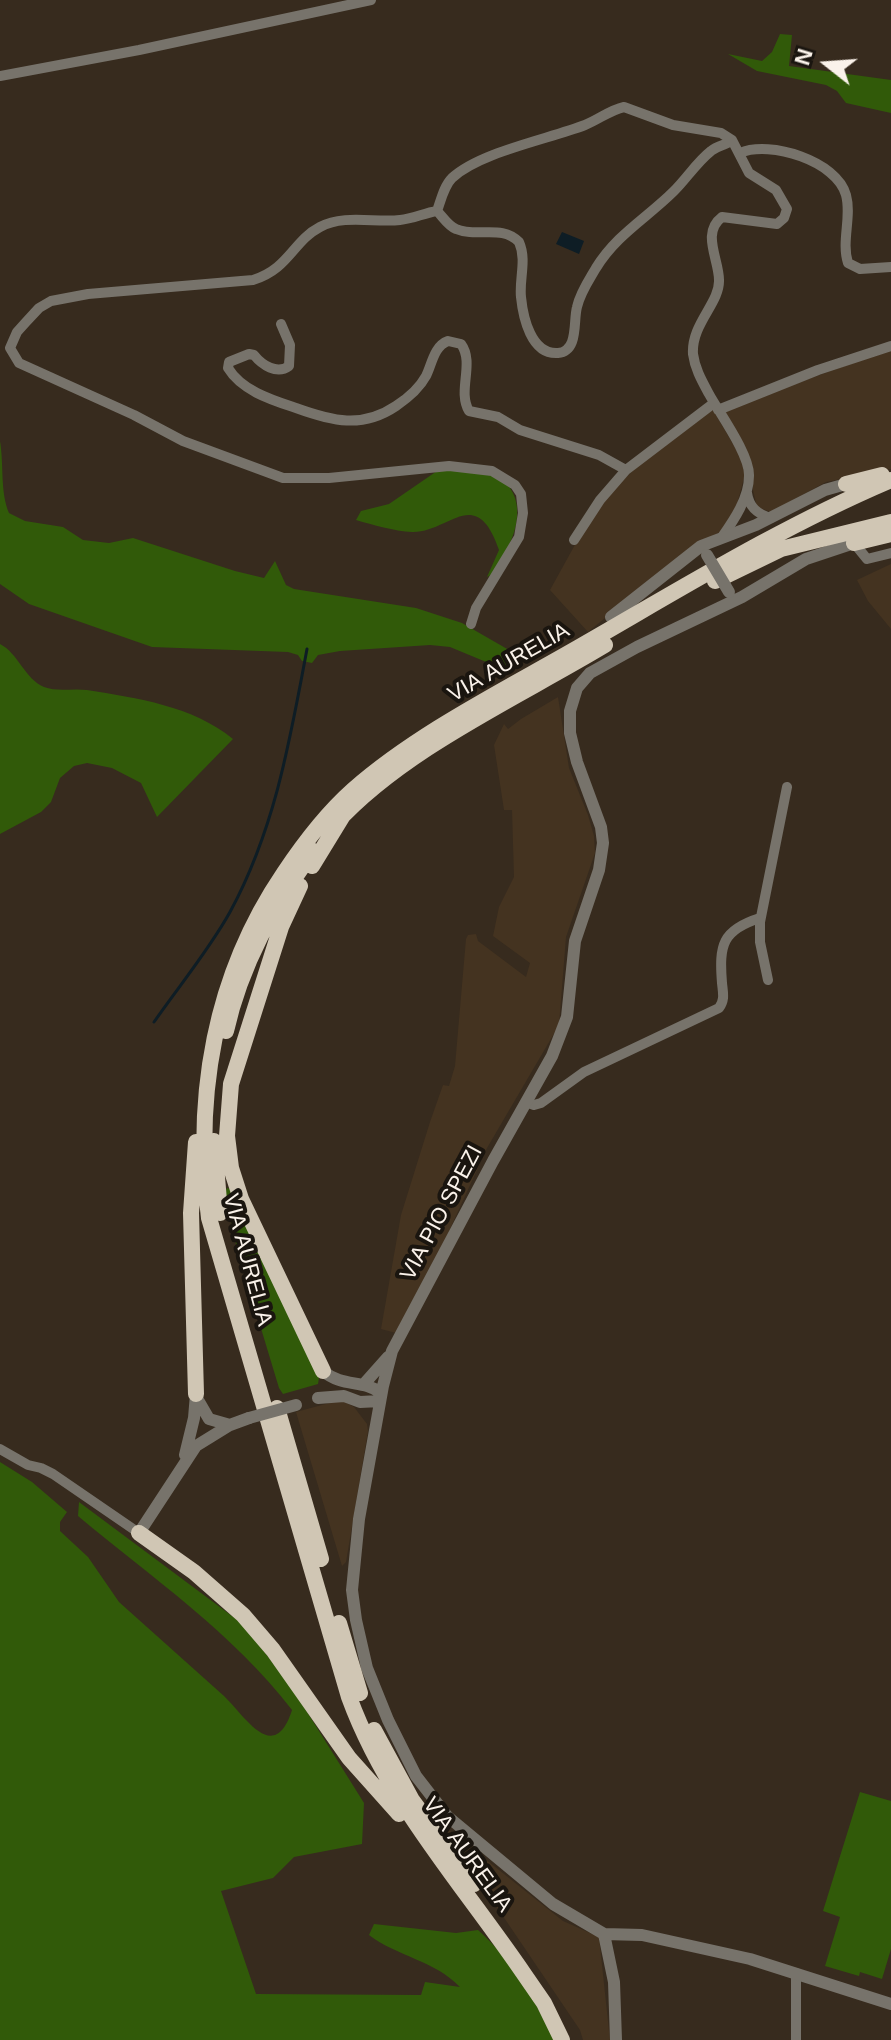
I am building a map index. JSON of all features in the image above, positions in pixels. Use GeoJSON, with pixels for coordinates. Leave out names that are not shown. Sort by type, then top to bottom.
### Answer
{"type":"FeatureCollection","features":[{"type":"Feature","properties":{"kind":"highway"},"geometry":{"type":"LineString","coordinates":[[846,484],[891,472]]}},
{"type":"Feature","properties":{"kind":"highway","name":"VIA AURELIA"},"geometry":{"type":"LineString","coordinates":[[562,2040],[531,1983],[398,1798],[361,1727],[343,1677],[209,1218],[204,1172],[206,1085],[216,1025],[239,954],[269,895],[314,832],[352,791],[387,763],[526,678],[772,537],[891,480]]}},
{"type":"Feature","properties":{"kind":"highway","name":"VIA AURELIA"},"geometry":{"type":"LineString","coordinates":[[575,2040],[534,1968],[412,1800],[376,1736],[354,1676],[219,1213],[214,1112],[219,1061],[228,1019],[249,958],[268,920],[316,846],[377,784],[423,752],[755,560],[807,541],[891,522]]}},
{"type":"Feature","properties":{"kind":"highway"},"geometry":{"type":"LineString","coordinates":[[854,543],[891,534]]}},
{"type":"Feature","properties":{"kind":"highway"},"geometry":{"type":"LineString","coordinates":[[526,678],[611,617]]}},
{"type":"Feature","properties":{"kind":"highway"},"geometry":{"type":"LineString","coordinates":[[323,1371],[241,1199],[229,1156],[227,1115],[231,1084],[287,910],[343,816]]}},
{"type":"Feature","properties":{"kind":"highway"},"geometry":{"type":"LineString","coordinates":[[196,1394],[191,1189],[206,1085]]}},
{"type":"Feature","properties":{"kind":"highway"},"geometry":{"type":"LineString","coordinates":[[139,1533],[221,1593],[243,1615],[273,1650],[349,1758],[439,1855]]}},
{"type":"Feature","properties":{"kind":"street"},"geometry":{"type":"LineString","coordinates":[[0,76],[371,0]]}},
{"type":"Feature","properties":{"kind":"street"},"geometry":{"type":"LineString","coordinates":[[437,211],[447,185],[463,170],[496,155],[588,124],[624,107],[680,126],[721,133],[732,140],[749,173],[776,190],[787,209],[777,224],[728,216],[718,221],[713,229],[712,241],[719,286],[697,329],[693,351],[698,372],[746,462],[751,507],[771,518]]}},
{"type":"Feature","properties":{"kind":"street"},"geometry":{"type":"LineString","coordinates":[[437,211],[454,229],[472,233],[507,233],[519,242],[523,262],[520,295],[528,329],[541,348],[549,352],[562,352],[573,341],[576,307],[582,292],[606,253],[626,231],[673,192],[713,149],[725,146],[732,140]]}},
{"type":"Feature","properties":{"kind":"street"},"geometry":{"type":"LineString","coordinates":[[740,153],[759,147],[782,150],[834,175],[847,197],[845,248],[848,263],[860,269],[891,267]]}},
{"type":"Feature","properties":{"kind":"street"},"geometry":{"type":"LineString","coordinates":[[437,211],[402,220],[342,221],[322,225],[277,270],[253,280],[88,294],[51,301],[32,315],[10,348],[19,363],[134,415],[183,441],[283,478],[329,478],[449,466],[476,467],[506,478],[515,485],[524,502],[519,537],[476,608],[471,624]]}},
{"type":"Feature","properties":{"kind":"street"},"geometry":{"type":"LineString","coordinates":[[281,324],[291,355],[289,366],[284,370],[261,364],[254,355],[249,354],[229,362],[232,375],[265,397],[333,420],[365,421],[384,415],[407,399],[419,386],[443,342],[453,342],[461,344],[466,354],[465,402],[469,411],[498,417],[520,430],[599,455],[626,470]]}},
{"type":"Feature","properties":{"kind":"street"},"geometry":{"type":"LineString","coordinates":[[574,540],[600,500],[626,470],[716,406],[758,396],[818,370],[891,346]]}},
{"type":"Feature","properties":{"kind":"street"},"geometry":{"type":"LineString","coordinates":[[611,617],[722,537],[771,518],[817,493],[846,484]]}},
{"type":"Feature","properties":{"kind":"street"},"geometry":{"type":"LineString","coordinates":[[722,537],[747,490]]}},
{"type":"Feature","properties":{"kind":"street"},"geometry":{"type":"LineString","coordinates":[[704,551],[732,596],[806,559],[854,543],[867,559],[891,553]]}},
{"type":"Feature","properties":{"kind":"street","name":"VIA PIO SPEZI"},"geometry":{"type":"LineString","coordinates":[[604,1934],[557,1907],[466,1832],[438,1806],[413,1770],[384,1712],[367,1668],[353,1602],[356,1537],[392,1351],[552,1056],[564,1028],[571,999],[575,941],[603,853],[601,827],[577,762],[570,733],[570,711],[580,683],[590,673],[732,596]]}},
{"type":"Feature","properties":{"kind":"street"},"geometry":{"type":"LineString","coordinates":[[768,980],[760,942],[760,918],[787,787]]}},
{"type":"Feature","properties":{"kind":"street"},"geometry":{"type":"LineString","coordinates":[[526,1102],[538,1104],[584,1072],[714,1012],[723,999],[721,955],[725,939],[737,928],[760,918]]}},
{"type":"Feature","properties":{"kind":"street"},"geometry":{"type":"LineString","coordinates":[[0,1449],[28,1465],[53,1474],[139,1533],[199,1443],[230,1425],[358,1384],[392,1351]]}},
{"type":"Feature","properties":{"kind":"street"},"geometry":{"type":"LineString","coordinates":[[323,1371],[335,1380],[358,1384],[381,1397]]}},
{"type":"Feature","properties":{"kind":"street"},"geometry":{"type":"LineString","coordinates":[[318,1398],[325,1383],[323,1371]]}},
{"type":"Feature","properties":{"kind":"street"},"geometry":{"type":"LineString","coordinates":[[196,1394],[206,1416],[215,1422],[230,1425]]}},
{"type":"Feature","properties":{"kind":"street"},"geometry":{"type":"LineString","coordinates":[[181,1466],[194,1418],[196,1394]]}},
{"type":"Feature","properties":{"kind":"street"},"geometry":{"type":"LineString","coordinates":[[318,1398],[344,1396],[360,1402],[381,1397]]}},
{"type":"Feature","properties":{"kind":"street"},"geometry":{"type":"LineString","coordinates":[[360,1402],[375,1427]]}},
{"type":"Feature","properties":{"kind":"street"},"geometry":{"type":"LineString","coordinates":[[616,2040],[614,1982],[604,1934],[642,1935],[796,1973],[891,2004]]}},
{"type":"Feature","properties":{"kind":"street"},"geometry":{"type":"LineString","coordinates":[[796,1973],[796,2040]]}},
{"type":"Feature","properties":{"kind":"shaded area"},"geometry":{"type":"Polygon","coordinates":[[[891,349],[891,469],[826,482],[771,512],[757,507],[753,471],[721,411],[891,349]]]}},
{"type":"Feature","properties":{"kind":"shaded area"},"geometry":{"type":"Polygon","coordinates":[[[712,408],[741,458],[745,474],[736,508],[726,526],[718,533],[694,545],[588,632],[550,590],[582,532],[609,493],[650,455],[712,408]]]}},
{"type":"Feature","properties":{"kind":"shaded area"},"geometry":{"type":"Polygon","coordinates":[[[891,564],[891,629],[868,601],[857,580],[891,564]]]}},
{"type":"Feature","properties":{"kind":"shaded area"},"geometry":{"type":"Polygon","coordinates":[[[558,697],[569,768],[588,815],[595,853],[566,937],[559,1025],[487,1148],[444,1242],[396,1333],[381,1329],[401,1215],[443,1085],[449,1086],[455,1066],[466,939],[468,935],[476,934],[478,941],[526,977],[530,963],[493,936],[499,907],[514,877],[512,810],[504,810],[494,745],[504,724],[508,729],[558,697]]]}},
{"type":"Feature","properties":{"kind":"shaded area"},"geometry":{"type":"Polygon","coordinates":[[[345,1402],[354,1407],[367,1424],[368,1431],[346,1562],[342,1566],[296,1412],[345,1402]]]}},
{"type":"Feature","properties":{"kind":"shaded area"},"geometry":{"type":"Polygon","coordinates":[[[440,1823],[563,1921],[599,1937],[610,2040],[583,2040],[580,2030],[440,1823]]]}},
{"type":"Feature","properties":{"kind":"green space"},"geometry":{"type":"Polygon","coordinates":[[[780,34],[792,35],[789,66],[891,80],[891,113],[846,103],[837,91],[826,85],[757,71],[728,54],[762,61],[772,52],[780,34]]]}},
{"type":"Feature","properties":{"kind":"green space"},"geometry":{"type":"Polygon","coordinates":[[[0,441],[6,505],[9,513],[25,521],[63,527],[83,540],[109,543],[133,538],[264,578],[275,561],[286,585],[294,589],[416,608],[462,623],[509,650],[513,660],[502,669],[493,671],[491,664],[450,647],[430,645],[340,651],[318,655],[312,663],[288,652],[152,647],[29,604],[0,584],[0,441]]]}},
{"type":"Feature","properties":{"kind":"green space"},"geometry":{"type":"Polygon","coordinates":[[[454,469],[491,473],[510,488],[515,498],[517,520],[514,531],[498,567],[487,577],[499,550],[481,519],[471,515],[461,516],[412,532],[356,520],[361,511],[389,504],[437,471],[454,469]]]}},
{"type":"Feature","properties":{"kind":"green space"},"geometry":{"type":"Polygon","coordinates":[[[0,644],[44,687],[87,690],[164,705],[200,719],[233,739],[157,817],[141,783],[112,768],[87,763],[74,766],[60,778],[51,802],[41,812],[0,834],[0,644]]]}},
{"type":"Feature","properties":{"kind":"green space"},"geometry":{"type":"Polygon","coordinates":[[[227,1188],[233,1189],[319,1378],[318,1384],[283,1394],[279,1388],[237,1249],[225,1192],[227,1188]]]}},
{"type":"Feature","properties":{"kind":"green space"},"geometry":{"type":"Polygon","coordinates":[[[0,1462],[32,1482],[67,1512],[60,1522],[60,1531],[88,1557],[119,1602],[224,1696],[259,1732],[277,1734],[285,1726],[292,1710],[269,1682],[218,1631],[78,1516],[79,1502],[244,1625],[294,1691],[364,1803],[362,1844],[294,1857],[273,1878],[221,1891],[256,1994],[421,1995],[425,1982],[460,1987],[427,1964],[369,1935],[374,1924],[456,1933],[478,1930],[502,1954],[522,1981],[554,2040],[0,2040],[0,1462]]]}},
{"type":"Feature","properties":{"kind":"green space"},"geometry":{"type":"Polygon","coordinates":[[[860,1792],[891,1801],[891,1949],[882,1979],[825,1966],[840,1917],[823,1911],[860,1792]]]}},
{"type":"Feature","properties":{"kind":"water"},"geometry":{"type":"Polygon","coordinates":[[[562,232],[584,241],[579,254],[556,244],[562,232]]]}},
{"type":"Feature","properties":{"kind":"waterway"},"geometry":{"type":"LineString","coordinates":[[154,1022],[222,926],[246,881],[279,784],[307,649]]}}]}
